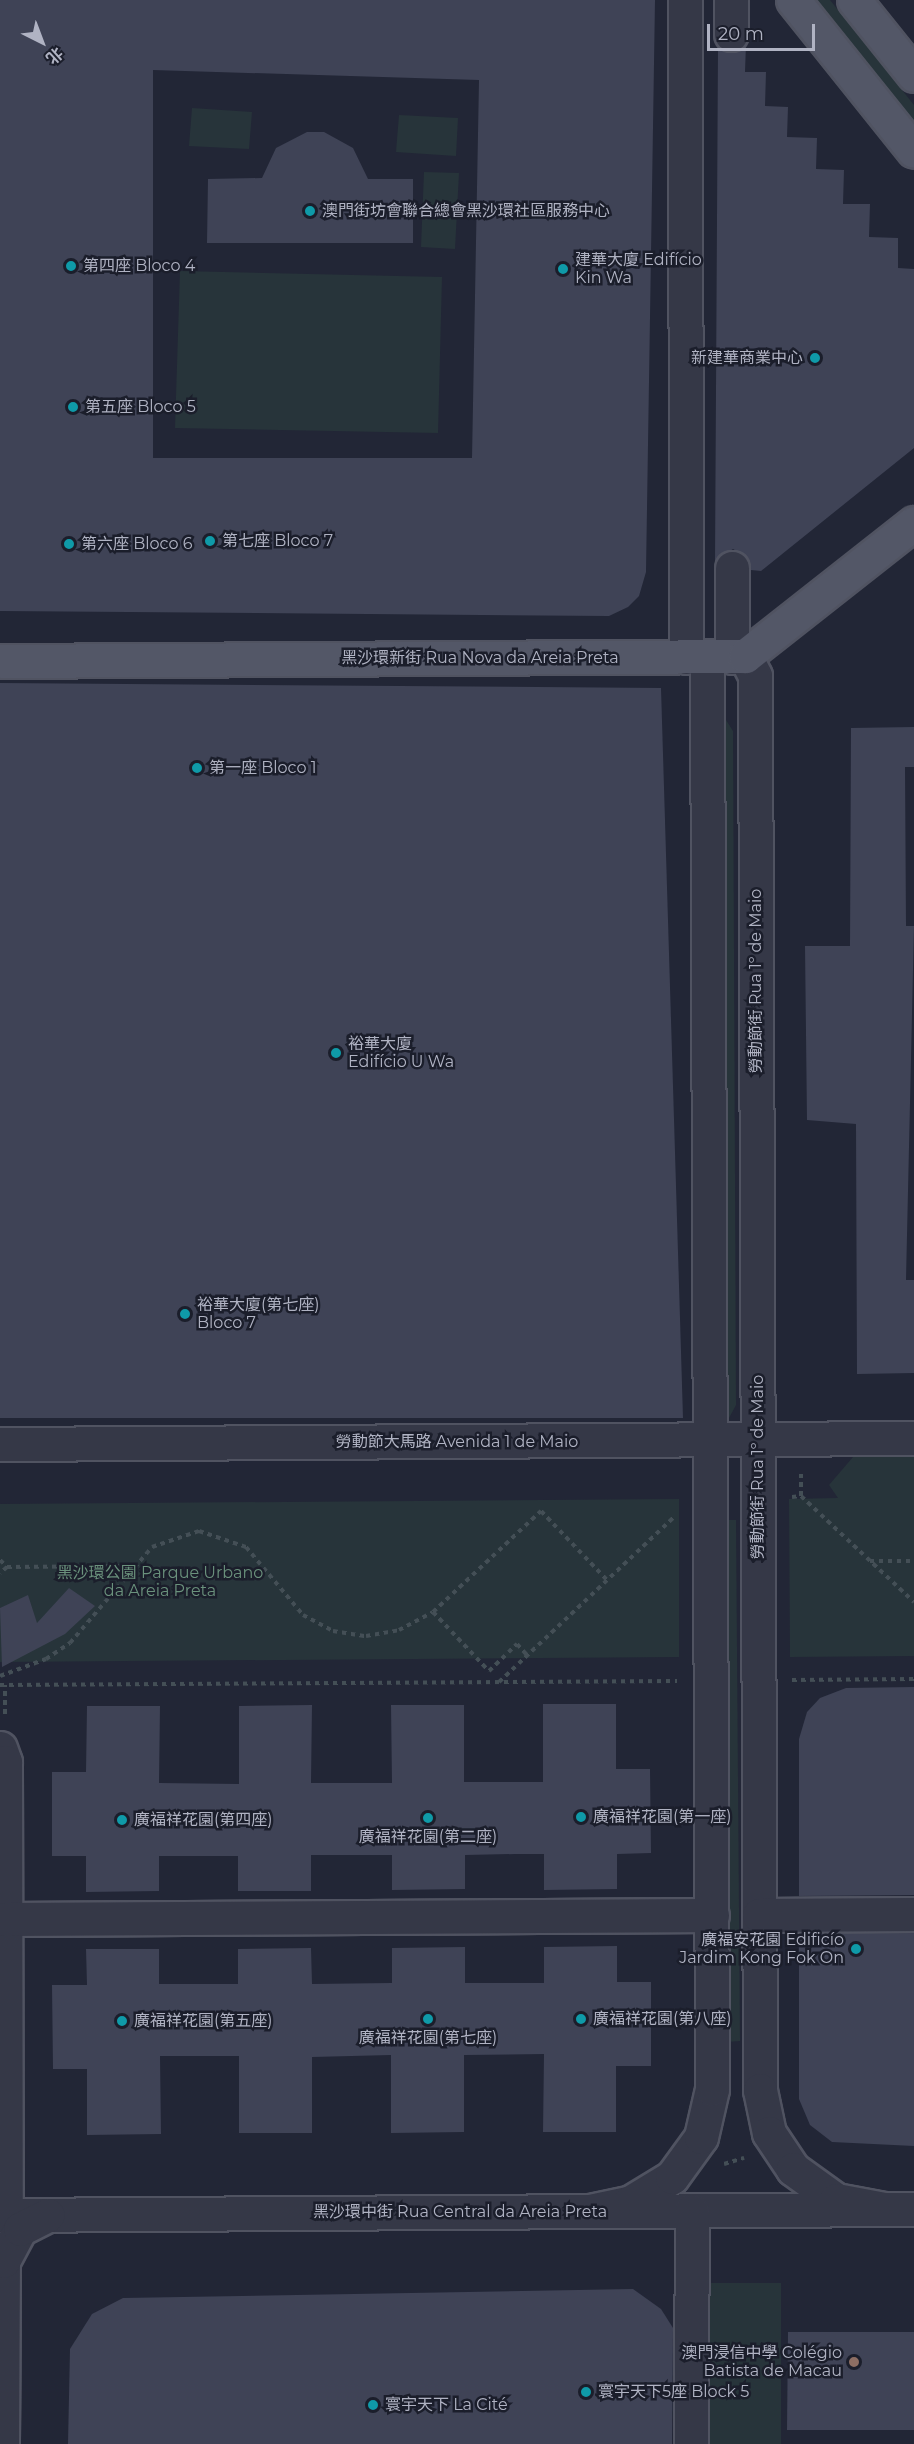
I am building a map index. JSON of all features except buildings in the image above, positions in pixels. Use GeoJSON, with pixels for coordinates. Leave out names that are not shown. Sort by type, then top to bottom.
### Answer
{"type":"FeatureCollection","features":[{"type":"Feature","properties":{"kind":"main road"},"geometry":{"type":"LineString","coordinates":[[793,0],[914,151]]}},
{"type":"Feature","properties":{"kind":"main road"},"geometry":{"type":"LineString","coordinates":[[854,0],[914,75]]}},
{"type":"Feature","properties":{"kind":"main road"},"geometry":{"type":"LineString","coordinates":[[718,657],[914,523]]}},
{"type":"Feature","properties":{"kind":"main road","name":"黑沙環新街 Rua Nova da Areia Preta"},"geometry":{"type":"LineString","coordinates":[[0,661],[718,657]]}},
{"type":"Feature","properties":{"kind":"street"},"geometry":{"type":"LineString","coordinates":[[590,2211],[629,2203],[656,2190],[696,2146],[710,2108],[712,1915],[710,1440],[718,657],[685,0]]}},
{"type":"Feature","properties":{"kind":"street"},"geometry":{"type":"LineString","coordinates":[[731,0],[731,34]]}},
{"type":"Feature","properties":{"kind":"street"},"geometry":{"type":"LineString","coordinates":[[718,657],[732,568]]}},
{"type":"Feature","properties":{"kind":"street","name":"勞動節街 Rua 1º de Maio"},"geometry":{"type":"LineString","coordinates":[[718,657],[755,676],[760,2101],[774,2143],[793,2169],[818,2190],[855,2206],[899,2209]]}},
{"type":"Feature","properties":{"kind":"street","name":"勞動節大馬路 Avenida 1 de Maio"},"geometry":{"type":"LineString","coordinates":[[0,1444],[914,1438]]}},
{"type":"Feature","properties":{"kind":"street","name":"黑沙環中街 Rua Central da Areia Preta"},"geometry":{"type":"LineString","coordinates":[[0,1748],[5,1762],[3,2215],[899,2209]]}},
{"type":"Feature","properties":{"kind":"street"},"geometry":{"type":"LineString","coordinates":[[759,1915],[914,1914]]}},
{"type":"Feature","properties":{"kind":"street"},"geometry":{"type":"LineString","coordinates":[[5,1920],[712,1915]]}},
{"type":"Feature","properties":{"kind":"street"},"geometry":{"type":"LineString","coordinates":[[711,2049],[722,2065],[738,2069],[755,2060],[759,2048]]}},
{"type":"Feature","properties":{"kind":"street"},"geometry":{"type":"LineString","coordinates":[[691,2444],[692,2211]]}},
{"type":"Feature","properties":{"kind":"street"},"geometry":{"type":"LineString","coordinates":[[2,2436],[3,2261],[20,2229],[48,2215]]}},
{"type":"Feature","properties":{"kind":"path"},"geometry":{"type":"LineString","coordinates":[[801,1497],[914,1602]]}},
{"type":"Feature","properties":{"kind":"path"},"geometry":{"type":"LineString","coordinates":[[0,1676],[46,1659],[70,1642],[152,1547],[199,1531],[246,1547],[303,1615],[333,1631],[366,1636],[399,1630],[433,1612],[541,1511],[607,1580]]}},
{"type":"Feature","properties":{"kind":"path"},"geometry":{"type":"LineString","coordinates":[[499,1682],[679,1512]]}},
{"type":"Feature","properties":{"kind":"path"},"geometry":{"type":"LineString","coordinates":[[0,1560],[7,1567]]}},
{"type":"Feature","properties":{"kind":"path"},"geometry":{"type":"LineString","coordinates":[[870,1561],[914,1561]]}},
{"type":"Feature","properties":{"kind":"path"},"geometry":{"type":"LineString","coordinates":[[0,1574],[7,1567],[135,1566]]}},
{"type":"Feature","properties":{"kind":"path"},"geometry":{"type":"LineString","coordinates":[[433,1612],[489,1671],[517,1644],[527,1655]]}},
{"type":"Feature","properties":{"kind":"path"},"geometry":{"type":"LineString","coordinates":[[758,1680],[914,1679]]}},
{"type":"Feature","properties":{"kind":"path"},"geometry":{"type":"LineString","coordinates":[[0,1685],[711,1681]]}},
{"type":"Feature","properties":{"kind":"path"},"geometry":{"type":"LineString","coordinates":[[696,2146],[728,2166],[774,2143]]}},
{"type":"Feature","properties":{"kind":"green space"},"geometry":{"type":"Polygon","coordinates":[[[816,0],[830,0],[914,105],[914,123],[816,0]]]}},
{"type":"Feature","properties":{"kind":"green space"},"geometry":{"type":"Polygon","coordinates":[[[192,108],[252,112],[249,149],[189,146],[192,108]]]}},
{"type":"Feature","properties":{"kind":"green space"},"geometry":{"type":"Polygon","coordinates":[[[399,115],[458,118],[456,156],[396,152],[399,115]]]}},
{"type":"Feature","properties":{"kind":"green space"},"geometry":{"type":"Polygon","coordinates":[[[424,172],[459,173],[455,249],[421,247],[424,172]]]}},
{"type":"Feature","properties":{"kind":"green space"},"geometry":{"type":"Polygon","coordinates":[[[180,271],[442,277],[438,433],[175,428],[180,271]]]}},
{"type":"Feature","properties":{"kind":"green space"},"geometry":{"type":"Polygon","coordinates":[[[726,720],[733,731],[736,1405],[729,1418],[723,1417],[726,720]]]}},
{"type":"Feature","properties":{"kind":"green space"},"geometry":{"type":"Polygon","coordinates":[[[859,1450],[914,1450],[914,1656],[790,1657],[789,1499],[838,1498],[829,1485],[859,1450]]]}},
{"type":"Feature","properties":{"kind":"green space","name":"黑沙環公園 Parque Urbano da Areia Preta"},"geometry":{"type":"Polygon","coordinates":[[[679,1499],[679,1657],[0,1662],[0,1504],[679,1499]]]}},
{"type":"Feature","properties":{"kind":"green space"},"geometry":{"type":"Polygon","coordinates":[[[722,1520],[736,1520],[740,2041],[726,2042],[722,1520]]]}},
{"type":"Feature","properties":{"kind":"green space"},"geometry":{"type":"Polygon","coordinates":[[[701,2283],[781,2283],[781,2444],[701,2444],[701,2283]]]}},
{"type":"Feature","properties":{"kind":"place","name":"澳門街坊會聯合總會黑沙環社區服務中心"},"geometry":{"type":"Point","coordinates":[310,211]}},
{"type":"Feature","properties":{"kind":"place","name":"第四座 Bloco 4"},"geometry":{"type":"Point","coordinates":[71,266]}},
{"type":"Feature","properties":{"kind":"place","name":"建華大廈 Edifício Kin Wa"},"geometry":{"type":"Point","coordinates":[563,269]}},
{"type":"Feature","properties":{"kind":"place","name":"新建華商業中心"},"geometry":{"type":"Point","coordinates":[815,358]}},
{"type":"Feature","properties":{"kind":"place","name":"第五座 Bloco 5"},"geometry":{"type":"Point","coordinates":[73,407]}},
{"type":"Feature","properties":{"kind":"place","name":"第七座 Bloco 7"},"geometry":{"type":"Point","coordinates":[210,541]}},
{"type":"Feature","properties":{"kind":"place","name":"第六座 Bloco 6"},"geometry":{"type":"Point","coordinates":[69,544]}},
{"type":"Feature","properties":{"kind":"place","name":"第一座 Bloco 1"},"geometry":{"type":"Point","coordinates":[197,768]}},
{"type":"Feature","properties":{"kind":"place","name":"裕華大廈 Edifício U Wa"},"geometry":{"type":"Point","coordinates":[336,1053]}},
{"type":"Feature","properties":{"kind":"place","name":"裕華大廈(第七座) Bloco 7"},"geometry":{"type":"Point","coordinates":[185,1314]}},
{"type":"Feature","properties":{"kind":"place","name":"廣福祥花園(第一座)"},"geometry":{"type":"Point","coordinates":[581,1817]}},
{"type":"Feature","properties":{"kind":"place","name":"廣福祥花園(第二座)"},"geometry":{"type":"Point","coordinates":[428,1818]}},
{"type":"Feature","properties":{"kind":"place","name":"廣福祥花園(第四座)"},"geometry":{"type":"Point","coordinates":[122,1820]}},
{"type":"Feature","properties":{"kind":"place","name":"廣福安花園 Edificío Jardim Kong Fok On"},"geometry":{"type":"Point","coordinates":[856,1949]}},
{"type":"Feature","properties":{"kind":"place","name":"廣福祥花園(第七座)"},"geometry":{"type":"Point","coordinates":[428,2019]}},
{"type":"Feature","properties":{"kind":"place","name":"廣福祥花園(第八座)"},"geometry":{"type":"Point","coordinates":[581,2019]}},
{"type":"Feature","properties":{"kind":"place","name":"廣福祥花園(第五座)"},"geometry":{"type":"Point","coordinates":[122,2021]}},
{"type":"Feature","properties":{"kind":"place","name":"澳門浸信中學 Colégio Batista de Macau"},"geometry":{"type":"Point","coordinates":[854,2362]}},
{"type":"Feature","properties":{"kind":"place","name":"寰宇天下5座 Block 5"},"geometry":{"type":"Point","coordinates":[586,2392]}},
{"type":"Feature","properties":{"kind":"place","name":"寰宇天下 La Cité"},"geometry":{"type":"Point","coordinates":[373,2405]}}]}
